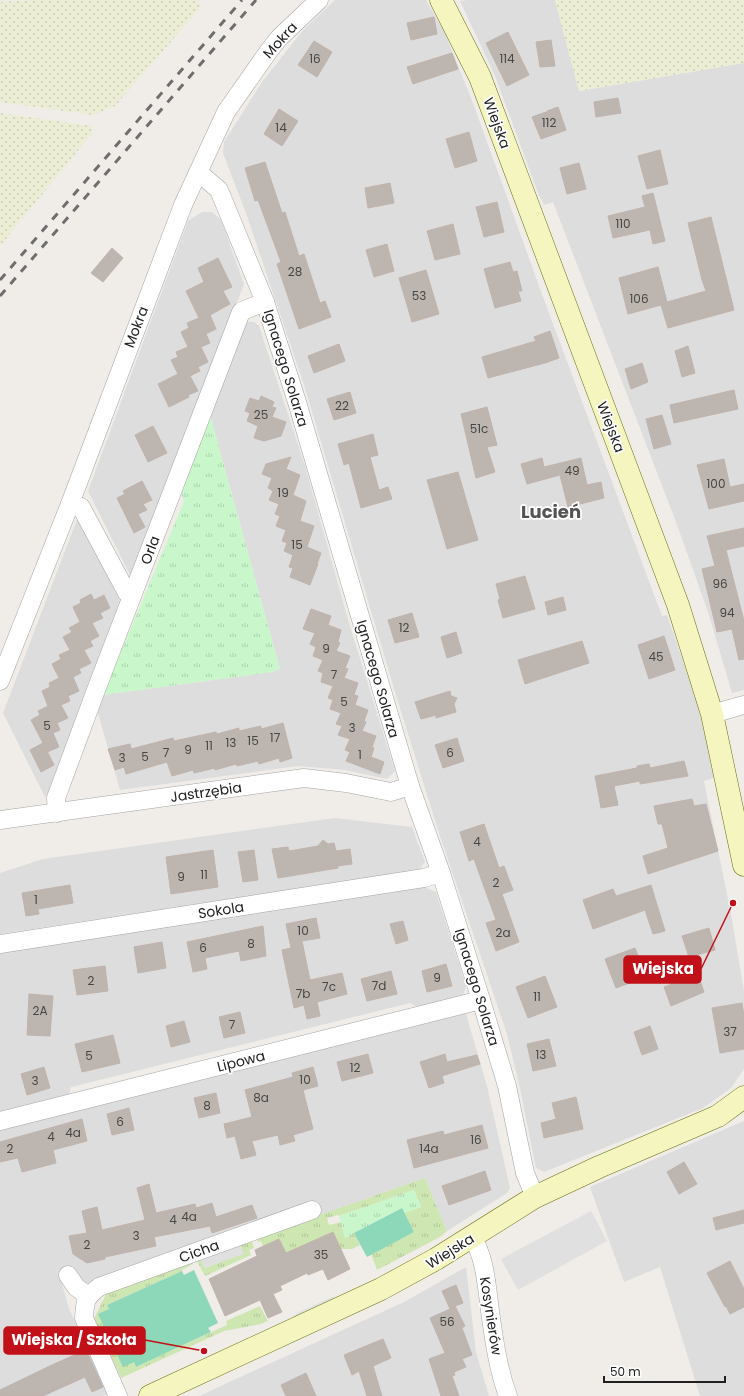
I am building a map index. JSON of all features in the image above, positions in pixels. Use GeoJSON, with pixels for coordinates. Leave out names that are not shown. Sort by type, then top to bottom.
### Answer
{"type":"FeatureCollection","features":[{"type":"Feature","properties":{"kind":"street","name":"Mokra"},"geometry":{"type":"LineString","coordinates":[[0,681],[70,504],[183,205],[226,112],[257,66],[279,38],[319,0]]}},
{"type":"Feature","properties":{"kind":"street","name":"Wiejska"},"geometry":{"type":"LineString","coordinates":[[441,0],[480,77],[565,308],[678,605],[712,714],[744,865]]}},
{"type":"Feature","properties":{"kind":"street","name":"Ignacego Solarza"},"geometry":{"type":"LineString","coordinates":[[198,172],[219,190],[265,302],[297,402],[410,786],[441,873],[507,1086],[525,1173],[535,1197]]}},
{"type":"Feature","properties":{"kind":"street","name":"Orla"},"geometry":{"type":"LineString","coordinates":[[57,813],[56,798],[241,312],[265,302]]}},
{"type":"Feature","properties":{"kind":"street"},"geometry":{"type":"LineString","coordinates":[[70,504],[81,507],[126,593],[132,596]]}},
{"type":"Feature","properties":{"kind":"street"},"geometry":{"type":"LineString","coordinates":[[712,714],[744,705]]}},
{"type":"Feature","properties":{"kind":"street","name":"Jastrzębia"},"geometry":{"type":"LineString","coordinates":[[0,820],[304,778],[346,782],[391,792],[410,786]]}},
{"type":"Feature","properties":{"kind":"street","name":"Sokola"},"geometry":{"type":"LineString","coordinates":[[0,944],[424,878],[441,873]]}},
{"type":"Feature","properties":{"kind":"street","name":"Lipowa"},"geometry":{"type":"LineString","coordinates":[[0,1121],[481,1000]]}},
{"type":"Feature","properties":{"kind":"street","name":"Wiejska"},"geometry":{"type":"LineString","coordinates":[[150,1396],[381,1289],[436,1259],[535,1197],[599,1167],[718,1116],[744,1097]]}},
{"type":"Feature","properties":{"kind":"street","name":"Cicha"},"geometry":{"type":"LineString","coordinates":[[88,1296],[99,1287],[312,1210]]}},
{"type":"Feature","properties":{"kind":"street","name":"Kosynierów"},"geometry":{"type":"LineString","coordinates":[[472,1237],[480,1254],[486,1282],[495,1346],[508,1396]]}},
{"type":"Feature","properties":{"kind":"street"},"geometry":{"type":"LineString","coordinates":[[68,1275],[76,1287],[88,1296],[84,1318],[118,1396]]}},
{"type":"Feature","properties":{"kind":"shaded area"},"geometry":{"type":"Polygon","coordinates":[[[335,0],[426,0],[444,31],[473,103],[543,297],[662,616],[667,615],[697,702],[716,777],[704,781],[731,914],[744,991],[744,1069],[731,1088],[703,1108],[544,1172],[536,1168],[507,1034],[438,830],[395,692],[305,388],[247,216],[223,153],[224,142],[262,82],[304,29],[335,0]]]}},
{"type":"Feature","properties":{"kind":"shaded area"},"geometry":{"type":"Polygon","coordinates":[[[555,0],[579,91],[744,63],[744,690],[732,693],[708,612],[676,522],[553,202],[544,205],[538,193],[495,76],[460,1],[555,0]]]}},
{"type":"Feature","properties":{"kind":"shaded area"},"geometry":{"type":"Polygon","coordinates":[[[202,212],[212,212],[221,220],[244,284],[132,579],[88,491],[188,221],[202,212]]]}},
{"type":"Feature","properties":{"kind":"shaded area"},"geometry":{"type":"Polygon","coordinates":[[[245,322],[254,322],[259,326],[305,466],[349,623],[395,771],[387,779],[345,770],[298,766],[120,790],[97,710],[103,695],[272,672],[280,669],[210,415],[245,322]]]}},
{"type":"Feature","properties":{"kind":"shaded area"},"geometry":{"type":"Polygon","coordinates":[[[78,517],[122,605],[50,793],[45,797],[3,713],[78,517]]]}},
{"type":"Feature","properties":{"kind":"shaded area"},"geometry":{"type":"Polygon","coordinates":[[[335,818],[412,827],[425,862],[419,870],[0,934],[0,873],[43,859],[335,818]]]}},
{"type":"Feature","properties":{"kind":"shaded area"},"geometry":{"type":"Polygon","coordinates":[[[424,887],[436,892],[466,986],[463,996],[419,1008],[410,1003],[71,1087],[69,1095],[0,1113],[0,953],[424,887]]]}},
{"type":"Feature","properties":{"kind":"shaded area"},"geometry":{"type":"Polygon","coordinates":[[[461,1012],[466,1014],[487,1086],[510,1188],[507,1193],[447,1231],[425,1178],[316,1216],[311,1201],[85,1284],[75,1271],[61,1280],[69,1309],[109,1393],[103,1396],[0,1396],[0,1128],[461,1012]]]}},
{"type":"Feature","properties":{"kind":"shaded area"},"geometry":{"type":"Polygon","coordinates":[[[744,1121],[744,1396],[700,1396],[660,1267],[624,1282],[590,1187],[744,1121]]]}},
{"type":"Feature","properties":{"kind":"shaded area"},"geometry":{"type":"Polygon","coordinates":[[[591,1211],[607,1241],[518,1290],[501,1259],[591,1211]]]}},
{"type":"Feature","properties":{"kind":"shaded area"},"geometry":{"type":"Polygon","coordinates":[[[239,1243],[244,1254],[204,1268],[200,1257],[239,1243]]]}},
{"type":"Feature","properties":{"kind":"shaded area"},"geometry":{"type":"Polygon","coordinates":[[[466,1267],[476,1352],[489,1396],[199,1396],[404,1302],[466,1267]]]}},
{"type":"Feature","properties":{"kind":"shaded area"},"geometry":{"type":"Polygon","coordinates":[[[332,1297],[343,1298],[285,1325],[297,1313],[332,1297]]]}},
{"type":"Feature","properties":{"kind":"green space"},"geometry":{"type":"Polygon","coordinates":[[[34,0],[198,0],[201,7],[115,106],[94,115],[0,102],[0,2],[34,0]]]}},
{"type":"Feature","properties":{"kind":"green space"},"geometry":{"type":"Polygon","coordinates":[[[555,0],[744,0],[744,63],[579,91],[555,0]]]}},
{"type":"Feature","properties":{"kind":"green space"},"geometry":{"type":"Polygon","coordinates":[[[0,113],[92,126],[93,132],[0,246],[0,113]]]}},
{"type":"Feature","properties":{"kind":"green space"},"geometry":{"type":"Polygon","coordinates":[[[210,415],[280,669],[272,672],[103,695],[184,501],[181,493],[210,415]]]}},
{"type":"Feature","properties":{"kind":"green space"},"geometry":{"type":"Polygon","coordinates":[[[425,1178],[447,1231],[440,1237],[377,1270],[371,1254],[414,1232],[404,1213],[421,1207],[414,1190],[339,1216],[327,1218],[329,1225],[341,1222],[345,1238],[354,1233],[360,1245],[352,1249],[341,1249],[332,1232],[296,1249],[292,1266],[279,1239],[263,1247],[261,1241],[258,1242],[256,1237],[425,1178]]]}},
{"type":"Feature","properties":{"kind":"green space"},"geometry":{"type":"Polygon","coordinates":[[[414,1190],[421,1207],[404,1213],[401,1208],[345,1238],[339,1216],[414,1190]]]}},
{"type":"Feature","properties":{"kind":"green space"},"geometry":{"type":"Polygon","coordinates":[[[402,1208],[414,1232],[367,1257],[354,1233],[402,1208]]]}},
{"type":"Feature","properties":{"kind":"green space"},"geometry":{"type":"Polygon","coordinates":[[[251,1239],[254,1248],[249,1250],[251,1255],[205,1276],[196,1259],[200,1257],[205,1268],[243,1253],[239,1243],[251,1239]]]}},
{"type":"Feature","properties":{"kind":"green space"},"geometry":{"type":"Polygon","coordinates":[[[192,1261],[193,1264],[182,1271],[107,1305],[136,1367],[227,1325],[226,1321],[260,1306],[268,1321],[261,1324],[224,1331],[121,1378],[94,1319],[107,1292],[192,1261]]]}},
{"type":"Feature","properties":{"kind":"green space"},"geometry":{"type":"Polygon","coordinates":[[[194,1270],[218,1323],[208,1328],[211,1332],[136,1367],[134,1362],[123,1367],[98,1314],[109,1309],[107,1305],[182,1271],[184,1275],[194,1270]]]}},
{"type":"Feature","properties":{"kind":"building"},"geometry":{"type":"Polygon","coordinates":[[[434,17],[437,34],[411,40],[407,23],[434,17]]]}},
{"type":"Feature","properties":{"kind":"building"},"geometry":{"type":"Polygon","coordinates":[[[508,32],[529,75],[507,86],[486,43],[508,32]]]}},
{"type":"Feature","properties":{"kind":"building"},"geometry":{"type":"Polygon","coordinates":[[[551,40],[555,66],[540,67],[536,42],[551,40]]]}},
{"type":"Feature","properties":{"kind":"building"},"geometry":{"type":"Polygon","coordinates":[[[314,41],[332,52],[317,77],[298,65],[314,41]]]}},
{"type":"Feature","properties":{"kind":"building"},"geometry":{"type":"Polygon","coordinates":[[[452,53],[458,69],[413,84],[407,67],[452,53]]]}},
{"type":"Feature","properties":{"kind":"building"},"geometry":{"type":"Polygon","coordinates":[[[618,98],[621,113],[596,117],[594,102],[618,98]]]}},
{"type":"Feature","properties":{"kind":"building"},"geometry":{"type":"Polygon","coordinates":[[[558,107],[566,130],[541,139],[532,117],[546,112],[547,113],[547,111],[558,107]]]}},
{"type":"Feature","properties":{"kind":"building"},"geometry":{"type":"Polygon","coordinates":[[[279,109],[298,121],[282,146],[264,134],[279,109]]]}},
{"type":"Feature","properties":{"kind":"building"},"geometry":{"type":"Polygon","coordinates":[[[469,132],[477,161],[455,168],[446,139],[469,132]]]}},
{"type":"Feature","properties":{"kind":"building"},"geometry":{"type":"Polygon","coordinates":[[[660,150],[668,184],[647,189],[638,156],[660,150]]]}},
{"type":"Feature","properties":{"kind":"building"},"geometry":{"type":"Polygon","coordinates":[[[265,162],[282,213],[285,212],[299,256],[304,254],[320,303],[325,301],[331,317],[299,329],[277,264],[281,262],[258,200],[255,201],[245,168],[265,162]]]}},
{"type":"Feature","properties":{"kind":"building"},"geometry":{"type":"Polygon","coordinates":[[[579,163],[586,189],[567,194],[560,168],[579,163]]]}},
{"type":"Feature","properties":{"kind":"building"},"geometry":{"type":"Polygon","coordinates":[[[390,183],[394,203],[368,208],[365,188],[390,183]]]}},
{"type":"Feature","properties":{"kind":"building"},"geometry":{"type":"Polygon","coordinates":[[[653,193],[665,241],[653,244],[650,230],[613,238],[608,216],[645,207],[642,196],[653,193]]]}},
{"type":"Feature","properties":{"kind":"building"},"geometry":{"type":"Polygon","coordinates":[[[497,202],[504,232],[484,237],[476,207],[497,202]]]}},
{"type":"Feature","properties":{"kind":"building"},"geometry":{"type":"Polygon","coordinates":[[[711,217],[734,310],[668,328],[661,305],[628,314],[619,278],[658,267],[667,302],[706,291],[688,223],[711,217]]]}},
{"type":"Feature","properties":{"kind":"building"},"geometry":{"type":"Polygon","coordinates":[[[453,224],[460,254],[435,260],[427,231],[453,224]]]}},
{"type":"Feature","properties":{"kind":"building"},"geometry":{"type":"Polygon","coordinates":[[[387,244],[394,271],[374,277],[366,250],[387,244]]]}},
{"type":"Feature","properties":{"kind":"building"},"geometry":{"type":"Polygon","coordinates":[[[112,248],[123,258],[103,282],[91,273],[112,248]]]}},
{"type":"Feature","properties":{"kind":"building"},"geometry":{"type":"Polygon","coordinates":[[[218,258],[232,287],[223,291],[230,304],[210,315],[216,329],[206,334],[210,343],[201,347],[208,362],[198,367],[200,371],[190,376],[198,391],[188,395],[189,397],[169,407],[158,384],[178,374],[171,360],[178,357],[176,352],[188,347],[181,332],[189,328],[187,323],[199,318],[186,291],[204,282],[198,268],[218,258]]]}},
{"type":"Feature","properties":{"kind":"building"},"geometry":{"type":"Polygon","coordinates":[[[510,262],[513,272],[517,271],[522,291],[518,291],[521,301],[495,308],[484,269],[510,262]]]}},
{"type":"Feature","properties":{"kind":"building"},"geometry":{"type":"Polygon","coordinates":[[[426,270],[439,314],[412,322],[399,278],[426,270]]]}},
{"type":"Feature","properties":{"kind":"building"},"geometry":{"type":"Polygon","coordinates":[[[550,331],[559,358],[488,378],[482,357],[536,341],[534,337],[550,331]]]}},
{"type":"Feature","properties":{"kind":"building"},"geometry":{"type":"Polygon","coordinates":[[[339,344],[345,361],[314,373],[308,356],[339,344]]]}},
{"type":"Feature","properties":{"kind":"building"},"geometry":{"type":"Polygon","coordinates":[[[688,346],[695,373],[682,377],[675,351],[688,346]]]}},
{"type":"Feature","properties":{"kind":"building"},"geometry":{"type":"Polygon","coordinates":[[[642,363],[648,382],[631,389],[625,369],[642,363]]]}},
{"type":"Feature","properties":{"kind":"building"},"geometry":{"type":"Polygon","coordinates":[[[734,390],[738,409],[674,423],[670,405],[734,390]]]}},
{"type":"Feature","properties":{"kind":"building"},"geometry":{"type":"Polygon","coordinates":[[[350,392],[356,413],[334,420],[327,399],[350,392]]]}},
{"type":"Feature","properties":{"kind":"building"},"geometry":{"type":"Polygon","coordinates":[[[261,396],[274,402],[272,407],[276,408],[272,417],[286,422],[281,436],[264,441],[254,438],[258,426],[247,421],[250,413],[245,411],[250,398],[259,401],[261,396]]]}},
{"type":"Feature","properties":{"kind":"building"},"geometry":{"type":"Polygon","coordinates":[[[487,407],[497,445],[487,447],[495,472],[476,478],[461,414],[487,407]]]}},
{"type":"Feature","properties":{"kind":"building"},"geometry":{"type":"Polygon","coordinates":[[[662,415],[671,444],[654,449],[646,419],[662,415]]]}},
{"type":"Feature","properties":{"kind":"building"},"geometry":{"type":"Polygon","coordinates":[[[153,426],[167,453],[148,462],[135,435],[153,426]]]}},
{"type":"Feature","properties":{"kind":"building"},"geometry":{"type":"Polygon","coordinates":[[[373,434],[378,455],[370,457],[379,490],[388,487],[392,499],[361,508],[349,463],[344,465],[338,444],[373,434]]]}},
{"type":"Feature","properties":{"kind":"building"},"geometry":{"type":"Polygon","coordinates":[[[291,457],[286,469],[300,475],[293,495],[306,501],[300,521],[314,526],[307,547],[321,553],[310,585],[290,577],[293,568],[289,567],[293,555],[284,551],[287,543],[282,541],[286,530],[276,526],[280,516],[275,514],[279,504],[269,500],[273,491],[268,488],[272,478],[262,474],[266,464],[291,457]]]}},
{"type":"Feature","properties":{"kind":"building"},"geometry":{"type":"Polygon","coordinates":[[[542,458],[544,467],[581,458],[587,485],[601,482],[604,498],[568,507],[560,475],[527,484],[521,464],[542,458]]]}},
{"type":"Feature","properties":{"kind":"building"},"geometry":{"type":"Polygon","coordinates":[[[724,459],[730,487],[744,484],[744,501],[709,509],[697,465],[724,459]]]}},
{"type":"Feature","properties":{"kind":"building"},"geometry":{"type":"Polygon","coordinates":[[[458,472],[478,540],[447,549],[427,480],[458,472]]]}},
{"type":"Feature","properties":{"kind":"building"},"geometry":{"type":"Polygon","coordinates":[[[142,481],[152,500],[143,504],[147,510],[138,514],[145,527],[134,533],[117,498],[125,494],[123,491],[142,481]]]}},
{"type":"Feature","properties":{"kind":"building"},"geometry":{"type":"Polygon","coordinates":[[[744,528],[744,546],[726,550],[744,621],[744,659],[739,660],[732,629],[717,632],[702,569],[715,566],[707,536],[744,528]]]}},
{"type":"Feature","properties":{"kind":"building"},"geometry":{"type":"Polygon","coordinates":[[[525,576],[535,609],[503,618],[498,600],[500,599],[496,584],[525,576]]]}},
{"type":"Feature","properties":{"kind":"building"},"geometry":{"type":"Polygon","coordinates":[[[91,594],[94,600],[104,595],[110,608],[100,613],[103,618],[92,623],[99,636],[90,641],[93,646],[84,650],[91,663],[79,669],[81,673],[73,677],[79,691],[68,696],[70,701],[61,705],[68,718],[57,723],[60,730],[53,733],[59,747],[47,752],[54,765],[41,772],[30,750],[43,743],[31,720],[40,715],[38,711],[48,706],[42,691],[50,687],[49,683],[59,678],[52,664],[61,659],[59,655],[70,650],[63,637],[72,632],[69,628],[80,622],[73,607],[81,603],[80,600],[91,594]]]}},
{"type":"Feature","properties":{"kind":"building"},"geometry":{"type":"Polygon","coordinates":[[[563,597],[566,610],[548,615],[545,602],[563,597]]]}},
{"type":"Feature","properties":{"kind":"building"},"geometry":{"type":"Polygon","coordinates":[[[311,609],[331,616],[328,625],[341,630],[338,642],[340,643],[336,651],[350,656],[345,668],[348,669],[344,678],[358,683],[354,695],[358,696],[355,705],[368,710],[364,721],[366,722],[362,731],[376,736],[372,747],[374,748],[371,757],[384,762],[380,774],[346,761],[350,752],[345,750],[350,739],[338,735],[342,726],[336,724],[341,713],[330,709],[333,700],[328,698],[333,686],[321,682],[323,673],[318,671],[323,660],[313,656],[316,647],[310,644],[315,633],[303,629],[311,609]]]}},
{"type":"Feature","properties":{"kind":"building"},"geometry":{"type":"Polygon","coordinates":[[[412,613],[419,637],[395,643],[388,620],[412,613]]]}},
{"type":"Feature","properties":{"kind":"building"},"geometry":{"type":"Polygon","coordinates":[[[456,632],[462,653],[447,658],[441,637],[456,632]]]}},
{"type":"Feature","properties":{"kind":"building"},"geometry":{"type":"Polygon","coordinates":[[[664,636],[675,670],[649,679],[638,645],[664,636]]]}},
{"type":"Feature","properties":{"kind":"building"},"geometry":{"type":"Polygon","coordinates":[[[582,641],[589,663],[525,684],[518,660],[582,641]]]}},
{"type":"Feature","properties":{"kind":"building"},"geometry":{"type":"Polygon","coordinates":[[[450,691],[451,696],[457,698],[454,704],[456,712],[436,718],[436,715],[421,719],[415,702],[450,691]]]}},
{"type":"Feature","properties":{"kind":"building"},"geometry":{"type":"Polygon","coordinates":[[[283,723],[292,758],[280,762],[279,758],[259,764],[258,761],[237,766],[236,764],[215,770],[215,768],[194,773],[193,770],[172,776],[167,762],[126,774],[124,767],[115,770],[108,749],[130,744],[131,749],[173,738],[174,741],[216,732],[217,734],[239,728],[239,731],[261,726],[261,729],[283,723]]]}},
{"type":"Feature","properties":{"kind":"building"},"geometry":{"type":"Polygon","coordinates":[[[457,738],[464,761],[443,768],[435,745],[457,738]]]}},
{"type":"Feature","properties":{"kind":"building"},"geometry":{"type":"Polygon","coordinates":[[[684,761],[688,776],[640,784],[640,781],[614,786],[618,805],[601,808],[595,776],[637,768],[637,766],[649,764],[650,768],[684,761]]]}},
{"type":"Feature","properties":{"kind":"building"},"geometry":{"type":"Polygon","coordinates":[[[692,799],[694,806],[706,804],[718,851],[648,874],[643,856],[668,848],[662,824],[658,824],[654,806],[692,799]]]}},
{"type":"Feature","properties":{"kind":"building"},"geometry":{"type":"Polygon","coordinates":[[[484,824],[499,868],[504,866],[513,890],[502,894],[519,942],[496,951],[486,923],[496,920],[474,859],[469,861],[460,832],[484,824]]]}},
{"type":"Feature","properties":{"kind":"building"},"geometry":{"type":"Polygon","coordinates":[[[323,840],[328,844],[334,843],[336,851],[350,849],[352,864],[338,866],[338,868],[278,878],[272,849],[288,847],[289,851],[318,846],[323,840]]]}},
{"type":"Feature","properties":{"kind":"building"},"geometry":{"type":"Polygon","coordinates":[[[213,850],[218,887],[171,894],[166,857],[213,850]]]}},
{"type":"Feature","properties":{"kind":"building"},"geometry":{"type":"Polygon","coordinates":[[[254,850],[258,880],[243,882],[238,852],[254,850]]]}},
{"type":"Feature","properties":{"kind":"building"},"geometry":{"type":"Polygon","coordinates":[[[70,885],[73,903],[38,909],[39,914],[26,916],[22,893],[70,885]]]}},
{"type":"Feature","properties":{"kind":"building"},"geometry":{"type":"Polygon","coordinates":[[[651,885],[665,931],[653,934],[645,910],[593,929],[583,900],[613,889],[616,896],[651,885]]]}},
{"type":"Feature","properties":{"kind":"building"},"geometry":{"type":"Polygon","coordinates":[[[316,918],[320,938],[302,941],[310,980],[342,973],[347,994],[317,1002],[320,1016],[307,1019],[304,1005],[294,1008],[282,950],[291,948],[286,924],[316,918]]]}},
{"type":"Feature","properties":{"kind":"building"},"geometry":{"type":"Polygon","coordinates":[[[403,921],[408,940],[396,944],[390,924],[403,921]]]}},
{"type":"Feature","properties":{"kind":"building"},"geometry":{"type":"Polygon","coordinates":[[[263,926],[266,956],[241,961],[239,951],[205,958],[207,969],[193,972],[187,942],[263,926]]]}},
{"type":"Feature","properties":{"kind":"building"},"geometry":{"type":"Polygon","coordinates":[[[709,928],[715,950],[689,957],[682,936],[709,928]]]}},
{"type":"Feature","properties":{"kind":"building"},"geometry":{"type":"Polygon","coordinates":[[[162,942],[166,968],[138,973],[134,947],[162,942]]]}},
{"type":"Feature","properties":{"kind":"building"},"geometry":{"type":"Polygon","coordinates":[[[635,948],[646,977],[616,988],[605,959],[635,948]]]}},
{"type":"Feature","properties":{"kind":"building"},"geometry":{"type":"Polygon","coordinates":[[[446,964],[452,986],[427,992],[422,971],[446,964]]]}},
{"type":"Feature","properties":{"kind":"building"},"geometry":{"type":"Polygon","coordinates":[[[105,966],[108,991],[77,995],[73,970],[105,966]]]}},
{"type":"Feature","properties":{"kind":"building"},"geometry":{"type":"Polygon","coordinates":[[[391,971],[397,994],[367,1001],[361,979],[391,971]]]}},
{"type":"Feature","properties":{"kind":"building"},"geometry":{"type":"Polygon","coordinates":[[[698,974],[704,992],[671,1006],[664,987],[698,974]]]}},
{"type":"Feature","properties":{"kind":"building"},"geometry":{"type":"Polygon","coordinates":[[[545,976],[557,1007],[528,1018],[516,987],[545,976]]]}},
{"type":"Feature","properties":{"kind":"building"},"geometry":{"type":"Polygon","coordinates":[[[29,994],[53,996],[50,1036],[27,1035],[29,994]]]}},
{"type":"Feature","properties":{"kind":"building"},"geometry":{"type":"Polygon","coordinates":[[[742,1003],[744,1016],[744,1049],[720,1053],[712,1008],[742,1003]]]}},
{"type":"Feature","properties":{"kind":"building"},"geometry":{"type":"Polygon","coordinates":[[[240,1012],[245,1033],[224,1038],[219,1017],[240,1012]]]}},
{"type":"Feature","properties":{"kind":"building"},"geometry":{"type":"Polygon","coordinates":[[[184,1021],[190,1042],[171,1047],[166,1026],[184,1021]]]}},
{"type":"Feature","properties":{"kind":"building"},"geometry":{"type":"Polygon","coordinates":[[[650,1026],[658,1049],[642,1055],[634,1032],[650,1026]]]}},
{"type":"Feature","properties":{"kind":"building"},"geometry":{"type":"Polygon","coordinates":[[[113,1035],[120,1063],[82,1072],[75,1044],[113,1035]]]}},
{"type":"Feature","properties":{"kind":"building"},"geometry":{"type":"Polygon","coordinates":[[[549,1039],[556,1066],[533,1071],[527,1044],[549,1039]]]}},
{"type":"Feature","properties":{"kind":"building"},"geometry":{"type":"Polygon","coordinates":[[[368,1054],[373,1073],[342,1081],[337,1062],[368,1054]]]}},
{"type":"Feature","properties":{"kind":"building"},"geometry":{"type":"Polygon","coordinates":[[[445,1054],[447,1062],[477,1055],[480,1064],[442,1076],[444,1083],[429,1088],[420,1062],[445,1054]]]}},
{"type":"Feature","properties":{"kind":"building"},"geometry":{"type":"Polygon","coordinates":[[[44,1067],[50,1088],[27,1095],[21,1074],[44,1067]]]}},
{"type":"Feature","properties":{"kind":"building"},"geometry":{"type":"Polygon","coordinates":[[[313,1067],[318,1086],[303,1090],[313,1129],[293,1135],[295,1141],[280,1145],[278,1135],[252,1141],[256,1155],[241,1159],[235,1136],[227,1138],[224,1124],[252,1117],[245,1090],[293,1077],[292,1073],[313,1067]]]}},
{"type":"Feature","properties":{"kind":"building"},"geometry":{"type":"Polygon","coordinates":[[[216,1093],[220,1113],[199,1118],[194,1098],[216,1093]]]}},
{"type":"Feature","properties":{"kind":"building"},"geometry":{"type":"Polygon","coordinates":[[[576,1097],[583,1129],[544,1138],[541,1123],[556,1119],[552,1103],[576,1097]]]}},
{"type":"Feature","properties":{"kind":"building"},"geometry":{"type":"Polygon","coordinates":[[[129,1108],[134,1130],[112,1135],[107,1114],[129,1108]]]}},
{"type":"Feature","properties":{"kind":"building"},"geometry":{"type":"Polygon","coordinates":[[[82,1119],[87,1141],[53,1150],[56,1163],[22,1172],[18,1158],[0,1162],[0,1142],[82,1119]]]}},
{"type":"Feature","properties":{"kind":"building"},"geometry":{"type":"Polygon","coordinates":[[[482,1125],[488,1148],[414,1168],[407,1140],[443,1131],[444,1135],[482,1125]]]}},
{"type":"Feature","properties":{"kind":"building"},"geometry":{"type":"Polygon","coordinates":[[[684,1162],[697,1184],[679,1194],[667,1172],[684,1162]]]}},
{"type":"Feature","properties":{"kind":"building"},"geometry":{"type":"Polygon","coordinates":[[[485,1171],[491,1190],[449,1205],[442,1186],[485,1171]]]}},
{"type":"Feature","properties":{"kind":"building"},"geometry":{"type":"Polygon","coordinates":[[[149,1184],[156,1213],[195,1204],[196,1208],[212,1203],[216,1217],[252,1205],[257,1218],[212,1233],[210,1226],[154,1237],[156,1246],[105,1257],[105,1259],[87,1263],[73,1254],[69,1236],[87,1233],[82,1211],[97,1207],[102,1230],[145,1220],[137,1188],[149,1184]]]}},
{"type":"Feature","properties":{"kind":"building"},"geometry":{"type":"Polygon","coordinates":[[[744,1210],[744,1223],[716,1230],[713,1218],[744,1210]]]}},
{"type":"Feature","properties":{"kind":"building"},"geometry":{"type":"Polygon","coordinates":[[[333,1232],[350,1269],[328,1280],[323,1269],[308,1275],[307,1273],[280,1286],[282,1290],[273,1294],[282,1312],[268,1318],[260,1300],[225,1316],[209,1279],[257,1256],[255,1250],[279,1239],[286,1253],[333,1232]]]}},
{"type":"Feature","properties":{"kind":"building"},"geometry":{"type":"Polygon","coordinates":[[[730,1261],[744,1289],[744,1307],[730,1314],[707,1273],[730,1261]]]}},
{"type":"Feature","properties":{"kind":"building"},"geometry":{"type":"Polygon","coordinates":[[[456,1285],[463,1303],[455,1306],[465,1326],[462,1328],[472,1355],[462,1359],[466,1367],[454,1372],[455,1375],[452,1376],[459,1396],[441,1396],[429,1359],[445,1353],[430,1318],[450,1309],[442,1291],[456,1285]]]}},
{"type":"Feature","properties":{"kind":"building"},"geometry":{"type":"Polygon","coordinates":[[[383,1339],[391,1358],[373,1366],[382,1396],[367,1396],[359,1371],[352,1375],[344,1355],[383,1339]]]}},
{"type":"Feature","properties":{"kind":"building"},"geometry":{"type":"Polygon","coordinates":[[[86,1350],[103,1387],[92,1392],[85,1377],[43,1396],[0,1396],[0,1390],[86,1350]]]}},
{"type":"Feature","properties":{"kind":"building"},"geometry":{"type":"Polygon","coordinates":[[[306,1373],[316,1396],[286,1396],[281,1385],[306,1373]]]}},
{"type":"Feature","properties":{"kind":"railway"},"geometry":{"type":"LineString","coordinates":[[0,280],[242,0]]}},
{"type":"Feature","properties":{"kind":"railway"},"geometry":{"type":"LineString","coordinates":[[0,296],[256,0]]}},
{"type":"Feature","properties":{"kind":"place","name":"Wiejska"},"geometry":{"type":"Point","coordinates":[733,903]}},
{"type":"Feature","properties":{"kind":"place","name":"Wiejska / Szkoła"},"geometry":{"type":"Point","coordinates":[204,1351]}},
{"type":"Feature","properties":{"kind":"district","name":"Lucień"},"geometry":{"type":"Point","coordinates":[551,512]}}]}
